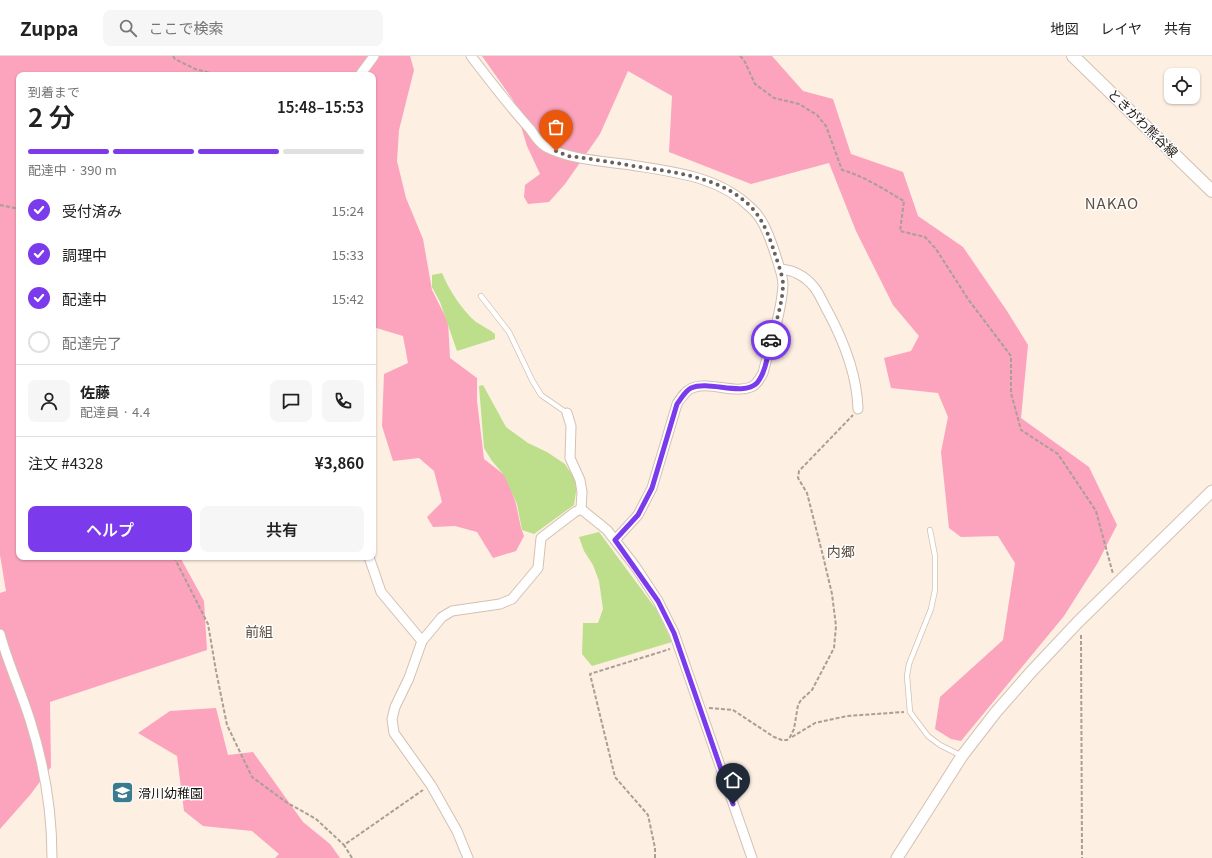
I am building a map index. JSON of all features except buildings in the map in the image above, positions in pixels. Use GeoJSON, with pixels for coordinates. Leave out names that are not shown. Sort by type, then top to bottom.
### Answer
{"type":"FeatureCollection","features":[{"type":"Feature","properties":{"kind":"main road","name":"ときがわ熊谷線"},"geometry":{"type":"LineString","coordinates":[[1073,56],[1212,191]]}},
{"type":"Feature","properties":{"kind":"street"},"geometry":{"type":"LineString","coordinates":[[362,72],[374,56]]}},
{"type":"Feature","properties":{"kind":"street"},"geometry":{"type":"LineString","coordinates":[[471,56],[504,100],[544,146],[568,156],[663,170],[695,177],[718,185],[734,193],[752,208],[763,224],[770,238],[780,269],[783,282],[781,300],[763,373],[752,387],[700,386],[691,388],[684,394],[677,404],[652,488],[638,515],[615,540]]}},
{"type":"Feature","properties":{"kind":"street"},"geometry":{"type":"LineString","coordinates":[[780,269],[800,274],[815,287],[833,321],[854,375],[858,409]]}},
{"type":"Feature","properties":{"kind":"street"},"geometry":{"type":"LineString","coordinates":[[567,413],[571,426],[570,458],[580,480],[582,492],[581,509]]}},
{"type":"Feature","properties":{"kind":"street"},"geometry":{"type":"LineString","coordinates":[[897,858],[962,756],[996,712],[1078,622],[1212,491]]}},
{"type":"Feature","properties":{"kind":"street"},"geometry":{"type":"LineString","coordinates":[[581,509],[607,530],[615,540],[658,601],[674,633],[752,858]]}},
{"type":"Feature","properties":{"kind":"street"},"geometry":{"type":"LineString","coordinates":[[468,858],[457,831],[431,785],[394,733],[392,719],[395,707],[422,641],[442,617],[452,611],[500,604],[512,599],[538,568],[541,538],[581,509]]}},
{"type":"Feature","properties":{"kind":"street"},"geometry":{"type":"LineString","coordinates":[[369,560],[381,592],[422,641]]}},
{"type":"Feature","properties":{"kind":"street"},"geometry":{"type":"LineString","coordinates":[[0,634],[30,720],[41,763],[52,830],[52,858]]}},
{"type":"Feature","properties":{"kind":"lane"},"geometry":{"type":"LineString","coordinates":[[481,296],[509,332],[532,380],[541,395],[567,413]]}},
{"type":"Feature","properties":{"kind":"lane"},"geometry":{"type":"LineString","coordinates":[[930,530],[935,556],[935,590],[931,609],[909,664],[907,676],[910,712],[928,736],[940,745],[962,756]]}},
{"type":"Feature","properties":{"kind":"path"},"geometry":{"type":"LineString","coordinates":[[174,56],[175,59],[195,69],[207,72]]}},
{"type":"Feature","properties":{"kind":"path"},"geometry":{"type":"LineString","coordinates":[[740,56],[744,60],[755,84],[774,98],[800,104],[817,115],[826,126],[842,170],[873,184],[904,201],[900,231],[925,237],[936,249],[968,299],[1010,356],[1011,393],[1021,430],[1058,454],[1096,511],[1116,586]]}},
{"type":"Feature","properties":{"kind":"path"},"geometry":{"type":"LineString","coordinates":[[0,205],[16,208]]}},
{"type":"Feature","properties":{"kind":"path"},"geometry":{"type":"LineString","coordinates":[[790,737],[794,729],[798,706],[815,685],[834,648],[836,626],[832,594],[823,556],[807,493],[798,478],[799,471],[858,409]]}},
{"type":"Feature","properties":{"kind":"path"},"geometry":{"type":"LineString","coordinates":[[176,560],[208,624],[227,725],[252,777],[286,802],[316,819],[344,845],[352,858]]}},
{"type":"Feature","properties":{"kind":"path"},"geometry":{"type":"LineString","coordinates":[[1078,622],[1081,638],[1082,858]]}},
{"type":"Feature","properties":{"kind":"path"},"geometry":{"type":"LineString","coordinates":[[655,858],[655,848],[648,815],[615,777],[590,674],[678,646]]}},
{"type":"Feature","properties":{"kind":"path"},"geometry":{"type":"LineString","coordinates":[[700,708],[733,710],[766,733],[782,740],[787,740],[815,723],[848,716],[910,712]]}},
{"type":"Feature","properties":{"kind":"path"},"geometry":{"type":"LineString","coordinates":[[344,845],[431,785]]}},
{"type":"Feature","properties":{"kind":"shaded area"},"geometry":{"type":"Polygon","coordinates":[[[0,56],[410,56],[414,70],[399,130],[397,161],[406,198],[423,239],[432,290],[448,322],[450,358],[477,378],[477,401],[484,459],[507,477],[516,504],[524,536],[516,551],[493,558],[477,532],[455,526],[433,527],[427,517],[442,502],[434,471],[419,458],[393,461],[382,426],[384,374],[408,363],[403,336],[376,328],[376,72],[16,72],[16,560],[182,560],[204,601],[207,650],[50,702],[51,767],[30,795],[0,829],[0,593],[6,591],[0,555],[0,56]]]}},
{"type":"Feature","properties":{"kind":"shaded area"},"geometry":{"type":"Polygon","coordinates":[[[482,56],[772,56],[803,91],[833,99],[851,154],[903,172],[918,216],[963,247],[1007,311],[1028,345],[1021,418],[1089,467],[1117,525],[1097,564],[1064,616],[961,741],[951,739],[935,729],[940,697],[1003,640],[1015,563],[998,536],[961,537],[949,528],[941,452],[948,417],[938,393],[891,388],[884,358],[911,351],[919,336],[893,305],[856,231],[829,163],[751,184],[669,152],[672,96],[628,71],[600,134],[565,184],[549,202],[528,204],[524,197],[525,185],[540,174],[527,146],[513,100],[482,56]]]}},
{"type":"Feature","properties":{"kind":"shaded area"},"geometry":{"type":"Polygon","coordinates":[[[442,273],[452,293],[461,306],[476,322],[495,334],[495,339],[457,351],[440,302],[432,287],[432,275],[442,273]]]}},
{"type":"Feature","properties":{"kind":"shaded area"},"geometry":{"type":"Polygon","coordinates":[[[483,385],[506,427],[528,443],[547,452],[565,464],[575,479],[577,486],[574,505],[534,534],[522,530],[517,504],[504,475],[492,461],[484,448],[479,386],[483,385]]]}},
{"type":"Feature","properties":{"kind":"shaded area"},"geometry":{"type":"Polygon","coordinates":[[[599,532],[656,609],[672,642],[592,666],[582,654],[583,623],[598,623],[603,609],[599,581],[593,565],[584,551],[579,537],[599,532]]]}},
{"type":"Feature","properties":{"kind":"shaded area"},"geometry":{"type":"Polygon","coordinates":[[[216,708],[228,755],[253,752],[303,822],[330,844],[340,858],[275,858],[279,854],[252,831],[203,826],[184,811],[177,756],[138,733],[170,711],[216,708]]]}},
{"type":"Feature","properties":{"kind":"way so far"},"geometry":{"type":"LineString","coordinates":[[556,151],[568,156],[663,170],[695,177],[718,185],[734,193],[752,208],[763,224],[770,238],[783,282],[781,300],[771,340]]}},
{"type":"Feature","properties":{"kind":"place","name":"滑川幼稚園"},"geometry":{"type":"Point","coordinates":[122,793]}},
{"type":"Feature","properties":{"kind":"district","name":"NAKAO"},"geometry":{"type":"Point","coordinates":[1112,204]}},
{"type":"Feature","properties":{"kind":"district","name":"内郷"},"geometry":{"type":"Point","coordinates":[841,552]}},
{"type":"Feature","properties":{"kind":"district","name":"前組"},"geometry":{"type":"Point","coordinates":[259,632]}},
{"type":"Feature","properties":{"kind":"route"},"geometry":{"type":"LineString","coordinates":[[733,804],[674,633],[658,601],[635,566],[615,540],[638,515],[652,488],[677,404],[684,394],[691,388],[700,386],[752,387],[763,373],[771,340]]}}]}
